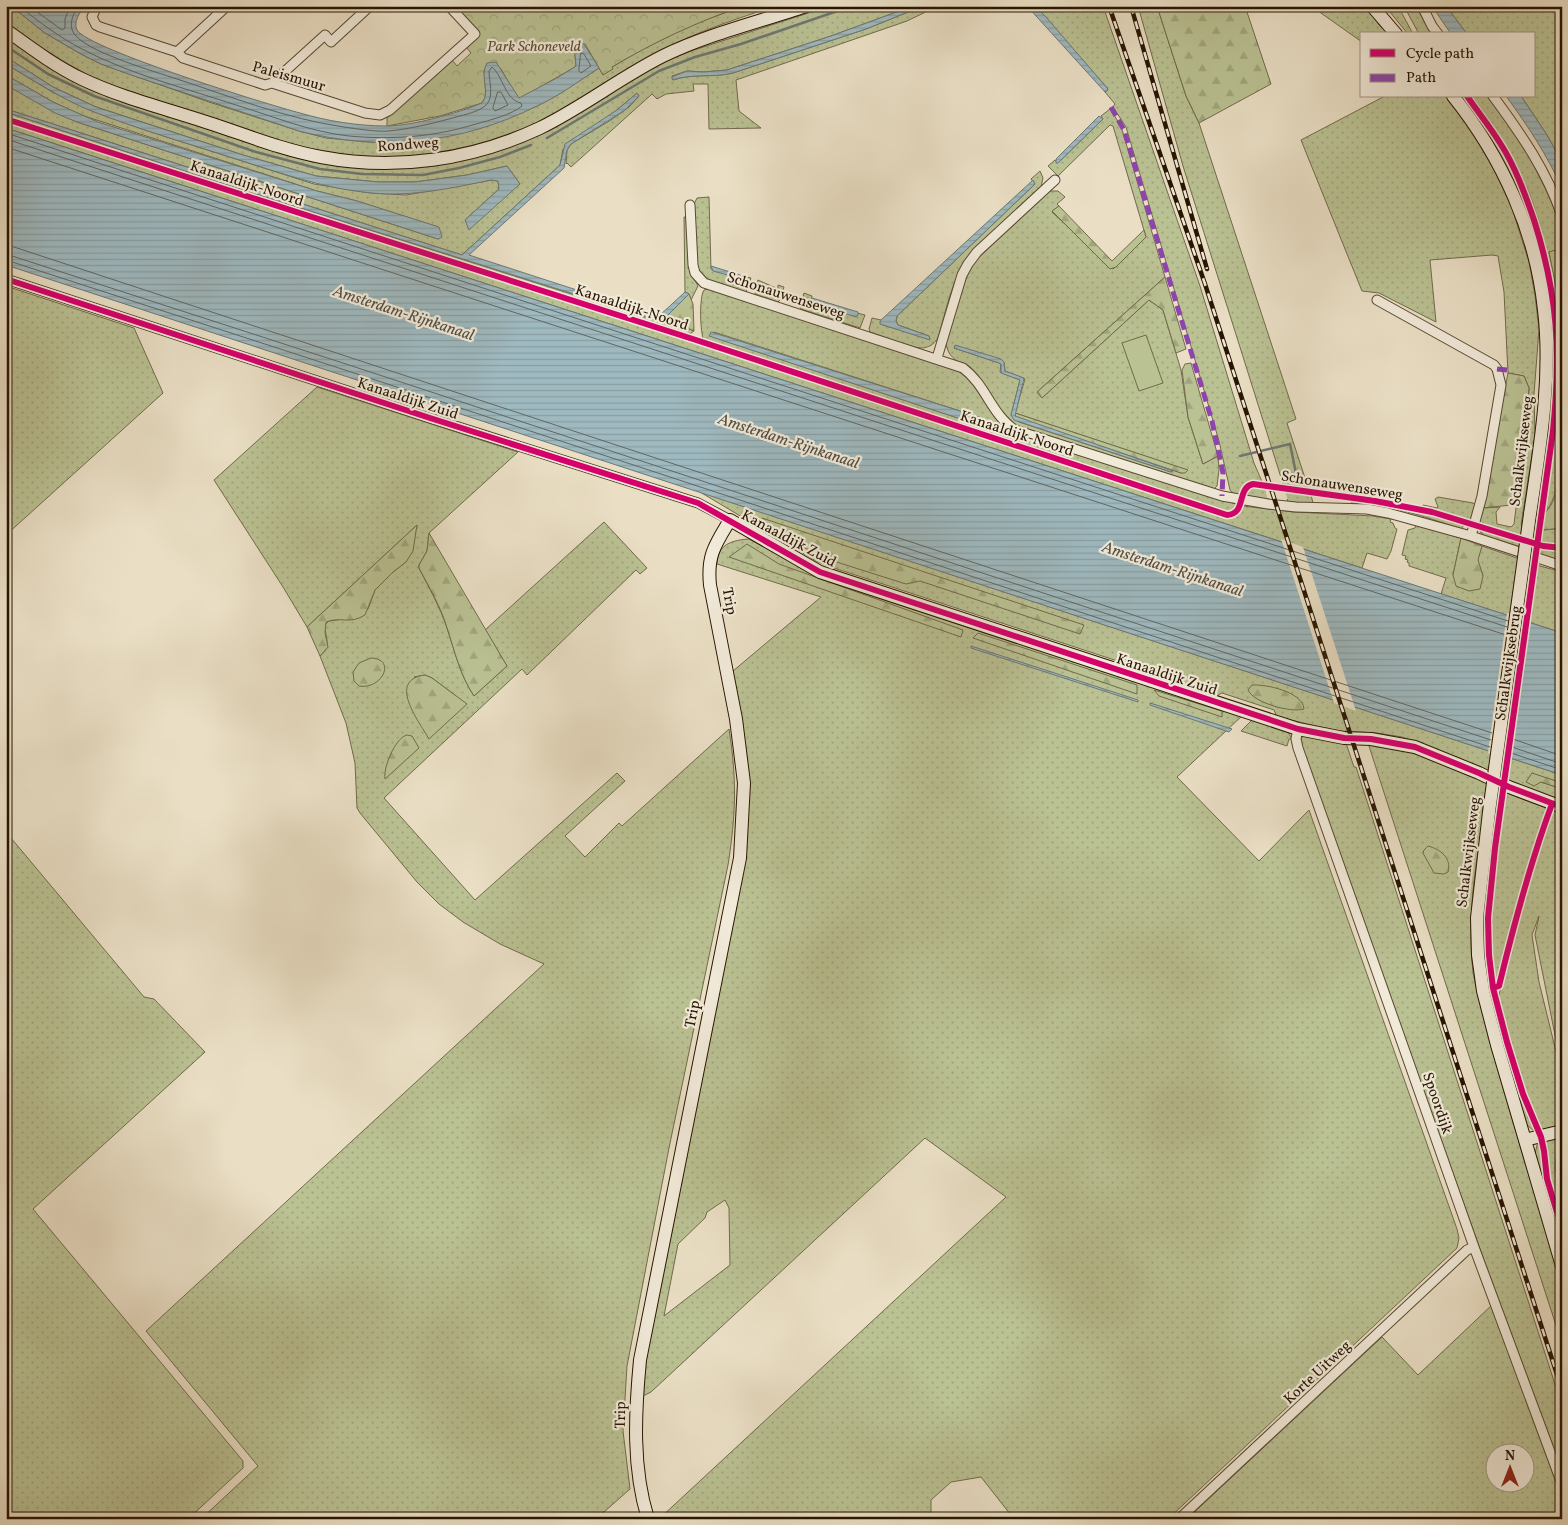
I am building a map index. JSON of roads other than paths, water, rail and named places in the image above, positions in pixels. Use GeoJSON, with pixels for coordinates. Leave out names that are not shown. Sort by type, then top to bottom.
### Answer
{"type":"FeatureCollection","features":[{"type":"Feature","properties":{"kind":"street","name":"Paleismuur"},"geometry":{"type":"LineString","coordinates":[[98,6],[94,10],[92,17],[100,27],[177,52],[183,58],[265,85],[272,83],[365,113],[384,114],[474,34],[450,6]]}},
{"type":"Feature","properties":{"kind":"street"},"geometry":{"type":"LineString","coordinates":[[177,52],[227,6]]}},
{"type":"Feature","properties":{"kind":"street"},"geometry":{"type":"LineString","coordinates":[[272,83],[325,35],[331,42],[370,6]]}},
{"type":"Feature","properties":{"kind":"street","name":"Rondweg"},"geometry":{"type":"LineString","coordinates":[[6,30],[57,66],[111,91],[283,147],[319,156],[369,163],[402,163],[436,160],[469,153],[515,138],[564,115],[614,83],[664,56],[692,44],[806,6]]}},
{"type":"Feature","properties":{"kind":"street"},"geometry":{"type":"LineString","coordinates":[[1372,6],[1394,32]]}},
{"type":"Feature","properties":{"kind":"street"},"geometry":{"type":"LineString","coordinates":[[1422,6],[1436,32]]}},
{"type":"Feature","properties":{"kind":"street","name":"Schalkwijkseweg"},"geometry":{"type":"LineString","coordinates":[[1455,98],[1489,148],[1506,179],[1528,233],[1544,310],[1546,351],[1541,440],[1478,900],[1480,971],[1486,1009],[1562,1266]]}},
{"type":"Feature","properties":{"kind":"street"},"geometry":{"type":"LineString","coordinates":[[1494,98],[1528,146],[1554,192],[1562,216]]}},
{"type":"Feature","properties":{"kind":"street"},"geometry":{"type":"LineString","coordinates":[[937,358],[962,274],[968,264],[978,252],[1054,180]]}},
{"type":"Feature","properties":{"kind":"street","name":"Schonauwenseweg"},"geometry":{"type":"LineString","coordinates":[[690,205],[693,265],[695,273],[704,283],[963,368],[980,384],[1000,418],[1015,430],[1222,496],[1296,507],[1367,509],[1388,513],[1472,536],[1562,566]]}},
{"type":"Feature","properties":{"kind":"street","name":"Kanaaldijk Zuid"},"geometry":{"type":"LineString","coordinates":[[6,279],[430,418],[698,503],[820,572],[1298,729],[1335,736],[1371,738],[1415,747],[1509,787],[1562,807]]}},
{"type":"Feature","properties":{"kind":"street"},"geometry":{"type":"LineString","coordinates":[[1377,300],[1494,365],[1497,369],[1501,386],[1482,496],[1472,536]]}},
{"type":"Feature","properties":{"kind":"street","name":"Trip"},"geometry":{"type":"LineString","coordinates":[[648,1519],[638,1474],[636,1449],[635,1412],[640,1360],[740,858],[744,783],[736,720],[710,585],[709,568],[711,555],[730,520]]}},
{"type":"Feature","properties":{"kind":"street","name":"Spoordijk"},"geometry":{"type":"LineString","coordinates":[[1298,729],[1296,739],[1298,748],[1474,1247],[1562,1484]]}},
{"type":"Feature","properties":{"kind":"street"},"geometry":{"type":"LineString","coordinates":[[1525,1140],[1562,1131]]}},
{"type":"Feature","properties":{"kind":"street","name":"Korte Uitweg"},"geometry":{"type":"LineString","coordinates":[[1179,1519],[1467,1250],[1474,1247]]}},
{"type":"Feature","properties":{"kind":"water"},"geometry":{"type":"Polygon","coordinates":[[[11,6],[85,6],[76,20],[77,30],[88,39],[112,50],[181,76],[254,99],[310,116],[354,124],[386,126],[409,124],[448,115],[482,103],[485,94],[484,73],[487,63],[496,62],[519,98],[575,67],[574,45],[584,44],[599,68],[545,102],[508,119],[479,129],[420,141],[390,142],[329,138],[299,131],[101,64],[45,33],[11,6]]]}},
{"type":"Feature","properties":{"kind":"water"},"geometry":{"type":"Polygon","coordinates":[[[913,6],[923,6],[866,29],[733,73],[672,79],[672,77],[687,71],[727,70],[831,36],[913,6]]]}},
{"type":"Feature","properties":{"kind":"water"},"geometry":{"type":"Polygon","coordinates":[[[1027,6],[1035,6],[1046,17],[1108,89],[1107,91],[1105,92],[1027,6]]]}},
{"type":"Feature","properties":{"kind":"water"},"geometry":{"type":"Polygon","coordinates":[[[1432,6],[1446,6],[1466,32],[1450,32],[1432,6]]]}},
{"type":"Feature","properties":{"kind":"water"},"geometry":{"type":"Polygon","coordinates":[[[6,57],[53,87],[96,107],[243,155],[316,176],[378,182],[415,182],[467,175],[507,166],[520,184],[469,230],[465,220],[499,189],[498,181],[491,180],[432,191],[402,194],[355,191],[320,184],[162,136],[89,110],[57,94],[6,64],[6,57]]]}},
{"type":"Feature","properties":{"kind":"water"},"geometry":{"type":"Polygon","coordinates":[[[6,75],[53,102],[98,122],[439,227],[442,237],[438,239],[77,122],[55,113],[6,85],[6,75]]]}},
{"type":"Feature","properties":{"kind":"water"},"geometry":{"type":"Polygon","coordinates":[[[637,93],[639,96],[625,110],[571,144],[567,150],[564,168],[469,255],[657,316],[685,292],[689,294],[665,318],[688,326],[688,330],[209,179],[6,112],[6,109],[462,255],[560,165],[565,144],[617,110],[637,93]]]}},
{"type":"Feature","properties":{"kind":"water"},"geometry":{"type":"Polygon","coordinates":[[[1507,98],[1522,98],[1558,155],[1562,154],[1562,188],[1537,141],[1507,98]]]}},
{"type":"Feature","properties":{"kind":"water"},"geometry":{"type":"Polygon","coordinates":[[[1099,116],[1103,119],[1056,163],[1056,159],[1099,116]]]}},
{"type":"Feature","properties":{"kind":"water","name":"Amsterdam-Rijnkanaal"},"geometry":{"type":"Polygon","coordinates":[[[6,128],[1562,633],[1562,775],[6,265],[6,128]]]}},
{"type":"Feature","properties":{"kind":"water"},"geometry":{"type":"Polygon","coordinates":[[[1033,180],[1035,184],[897,316],[896,321],[898,325],[929,336],[930,340],[880,324],[880,321],[1033,180]]]}},
{"type":"Feature","properties":{"kind":"water"},"geometry":{"type":"Polygon","coordinates":[[[711,266],[743,276],[743,278],[713,271],[711,266]]]}},
{"type":"Feature","properties":{"kind":"water"},"geometry":{"type":"Polygon","coordinates":[[[812,298],[858,312],[858,315],[856,317],[811,303],[812,298]]]}},
{"type":"Feature","properties":{"kind":"water"},"geometry":{"type":"Polygon","coordinates":[[[711,332],[982,418],[982,422],[976,424],[709,336],[711,332]]]}},
{"type":"Feature","properties":{"kind":"water"},"geometry":{"type":"Polygon","coordinates":[[[955,345],[1001,359],[1004,362],[1005,371],[1024,378],[1015,416],[1173,471],[1171,472],[1014,420],[1011,415],[1020,380],[1001,373],[1001,364],[954,348],[955,345]]]}},
{"type":"Feature","properties":{"kind":"water"},"geometry":{"type":"Polygon","coordinates":[[[971,646],[1138,700],[1138,702],[971,648],[971,646]]]}},
{"type":"Feature","properties":{"kind":"water"},"geometry":{"type":"Polygon","coordinates":[[[1150,703],[1232,729],[1229,732],[1150,705],[1150,703]]]}},
{"type":"Feature","properties":{"kind":"waterway"},"geometry":{"type":"LineString","coordinates":[[547,138],[659,71],[695,57],[741,44],[852,6]]}},
{"type":"Feature","properties":{"kind":"waterway"},"geometry":{"type":"LineString","coordinates":[[6,46],[48,74],[94,96],[256,152],[320,169],[362,174],[423,175],[500,157],[531,145]]}},
{"type":"Feature","properties":{"kind":"waterway"},"geometry":{"type":"LineString","coordinates":[[1240,456],[1290,444],[1298,483]]}},
{"type":"Feature","properties":{"kind":"railway"},"geometry":{"type":"LineString","coordinates":[[1109,6],[1205,284],[1562,1390]]}},
{"type":"Feature","properties":{"kind":"railway"},"geometry":{"type":"LineString","coordinates":[[1131,6],[1207,269]]}},
{"type":"Feature","properties":{"kind":"park label","name":"Park Schoneveld"},"geometry":{"type":"Point","coordinates":[534,46]}}]}
